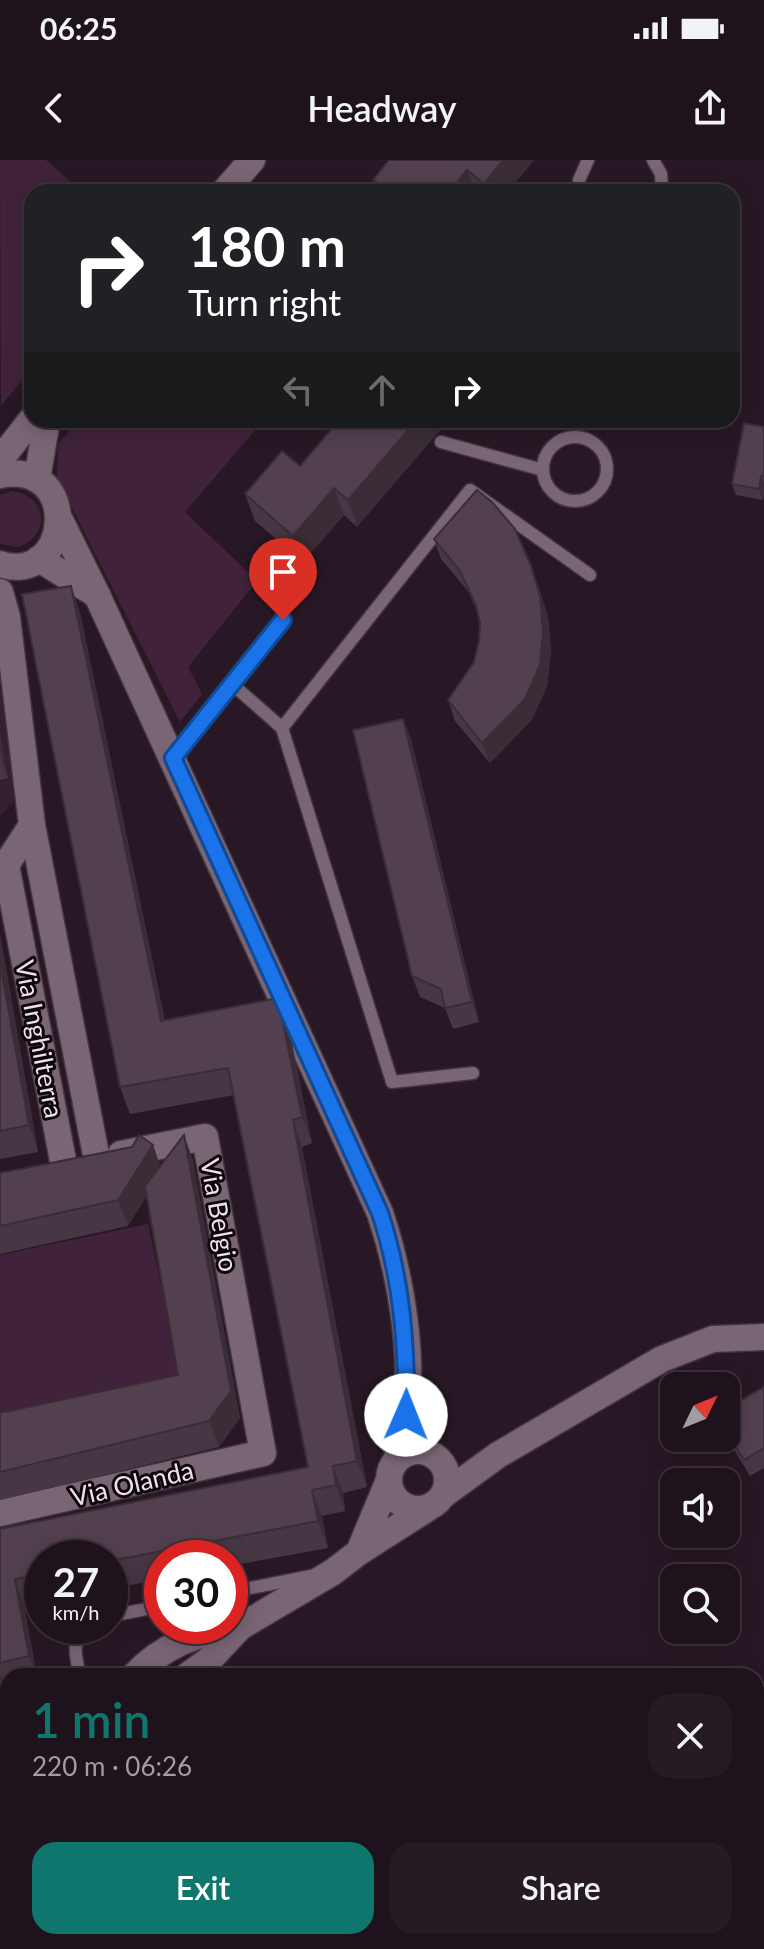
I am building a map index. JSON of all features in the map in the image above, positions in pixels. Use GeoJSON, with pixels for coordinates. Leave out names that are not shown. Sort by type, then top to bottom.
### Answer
{"type":"FeatureCollection","features":[{"type":"Feature","properties":{"kind":"street"},"geometry":{"type":"LineString","coordinates":[[231,184],[252,160]]}},
{"type":"Feature","properties":{"kind":"street"},"geometry":{"type":"LineString","coordinates":[[0,460],[25,428]]}},
{"type":"Feature","properties":{"kind":"street"},"geometry":{"type":"LineString","coordinates":[[37,479],[46,428]]}},
{"type":"Feature","properties":{"kind":"street"},"geometry":{"type":"LineString","coordinates":[[0,475],[11,473],[37,479],[54,497],[60,520],[173,758],[380,1213],[402,1305],[406,1415],[392,1470],[359,1552]]}},
{"type":"Feature","properties":{"kind":"street","name":"Via Inghilterra"},"geometry":{"type":"LineString","coordinates":[[60,520],[50,549],[21,563],[3,604],[32,825],[97,1160]]}},
{"type":"Feature","properties":{"kind":"street"},"geometry":{"type":"LineString","coordinates":[[21,563],[97,595]]}},
{"type":"Feature","properties":{"kind":"street","name":"Via Inghilterra"},"geometry":{"type":"LineString","coordinates":[[32,825],[6,865],[64,1166]]}},
{"type":"Feature","properties":{"kind":"street","name":"Via Belgio"},"geometry":{"type":"LineString","coordinates":[[38,1172],[205,1137],[263,1453]]}},
{"type":"Feature","properties":{"kind":"street"},"geometry":{"type":"LineString","coordinates":[[248,1622],[333,1572],[436,1502],[498,1455],[662,1359],[713,1339],[764,1337]]}},
{"type":"Feature","properties":{"kind":"street"},"geometry":{"type":"LineString","coordinates":[[406,1415],[431,1454],[446,1470],[447,1487],[436,1502],[419,1509],[401,1504],[394,1497],[392,1470],[410,1452],[431,1454],[498,1455]]}},
{"type":"Feature","properties":{"kind":"street","name":"Via Olanda"},"geometry":{"type":"LineString","coordinates":[[0,1513],[263,1453]]}},
{"type":"Feature","properties":{"kind":"street"},"geometry":{"type":"LineString","coordinates":[[143,1668],[176,1644]]}},
{"type":"Feature","properties":{"kind":"street"},"geometry":{"type":"LineString","coordinates":[[198,1668],[224,1644]]}},
{"type":"Feature","properties":{"kind":"lane"},"geometry":{"type":"LineString","coordinates":[[579,184],[588,160]]}},
{"type":"Feature","properties":{"kind":"lane"},"geometry":{"type":"LineString","coordinates":[[653,160],[661,174],[662,184]]}},
{"type":"Feature","properties":{"kind":"lane"},"geometry":{"type":"LineString","coordinates":[[566,438],[587,440],[596,446],[606,464],[603,485],[596,493],[577,501],[557,496],[545,480],[543,470],[549,450],[566,438]]}},
{"type":"Feature","properties":{"kind":"lane"},"geometry":{"type":"LineString","coordinates":[[441,442],[543,470]]}},
{"type":"Feature","properties":{"kind":"lane"},"geometry":{"type":"LineString","coordinates":[[282,728],[470,490],[590,575]]}},
{"type":"Feature","properties":{"kind":"lane"},"geometry":{"type":"LineString","coordinates":[[173,758],[283,620]]}},
{"type":"Feature","properties":{"kind":"lane"},"geometry":{"type":"LineString","coordinates":[[232,684],[282,728],[392,1082],[473,1073]]}},
{"type":"Feature","properties":{"kind":"lane"},"geometry":{"type":"LineString","coordinates":[[248,1589],[333,1572]]}},
{"type":"Feature","properties":{"kind":"lane"},"geometry":{"type":"LineString","coordinates":[[76,1644],[79,1668]]}},
{"type":"Feature","properties":{"kind":"shaded area"},"geometry":{"type":"Polygon","coordinates":[[[0,160],[46,160],[73,184],[24,184],[24,378],[1,405],[0,160]]]}},
{"type":"Feature","properties":{"kind":"shaded area"},"geometry":{"type":"Polygon","coordinates":[[[72,428],[257,428],[185,512],[257,581],[188,667],[202,694],[180,722],[57,478],[58,444],[72,428]]]}},
{"type":"Feature","properties":{"kind":"shaded area"},"geometry":{"type":"Polygon","coordinates":[[[12,491],[32,500],[41,516],[37,533],[19,547],[0,544],[0,495],[12,491]]]}},
{"type":"Feature","properties":{"kind":"shaded area"},"geometry":{"type":"Polygon","coordinates":[[[0,682],[18,797],[0,816],[0,682]]]}},
{"type":"Feature","properties":{"kind":"shaded area"},"geometry":{"type":"Polygon","coordinates":[[[148,1224],[185,1398],[0,1436],[0,1255],[148,1224]]]}},
{"type":"Feature","properties":{"kind":"building"},"geometry":{"type":"Polygon","coordinates":[[[389,160],[503,160],[484,184],[467,170],[456,184],[378,184],[373,180],[389,160]]]}},
{"type":"Feature","properties":{"kind":"building"},"geometry":{"type":"Polygon","coordinates":[[[744,423],[764,427],[764,476],[761,476],[759,489],[732,484],[744,423]]]}},
{"type":"Feature","properties":{"kind":"building"},"geometry":{"type":"Polygon","coordinates":[[[332,428],[410,428],[348,500],[334,488],[293,536],[245,494],[282,451],[300,466],[332,428]]]}},
{"type":"Feature","properties":{"kind":"building"},"geometry":{"type":"Polygon","coordinates":[[[477,490],[515,529],[540,596],[543,632],[540,665],[525,699],[482,743],[448,700],[474,662],[480,623],[476,605],[460,571],[434,539],[477,490]]]}},
{"type":"Feature","properties":{"kind":"building"},"geometry":{"type":"Polygon","coordinates":[[[71,586],[161,1021],[278,998],[302,1117],[293,1120],[357,1461],[333,1466],[336,1485],[312,1490],[318,1521],[219,1540],[144,1540],[144,1554],[128,1558],[128,1540],[24,1540],[24,1577],[15,1579],[24,1644],[27,1644],[29,1656],[0,1663],[0,1529],[308,1467],[228,1068],[120,1087],[22,594],[71,586]]]}},
{"type":"Feature","properties":{"kind":"building"},"geometry":{"type":"Polygon","coordinates":[[[403,719],[472,1002],[445,1008],[441,989],[412,976],[353,730],[403,719]]]}},
{"type":"Feature","properties":{"kind":"building"},"geometry":{"type":"Polygon","coordinates":[[[0,963],[29,1125],[0,1131],[0,963]]]}},
{"type":"Feature","properties":{"kind":"building"},"geometry":{"type":"Polygon","coordinates":[[[139,1135],[153,1145],[118,1200],[0,1226],[0,1173],[132,1147],[139,1135]]]}},
{"type":"Feature","properties":{"kind":"building"},"geometry":{"type":"Polygon","coordinates":[[[184,1135],[231,1391],[209,1421],[0,1472],[0,1413],[178,1375],[145,1186],[184,1135]]]}},
{"type":"Feature","properties":{"kind":"building"},"geometry":{"type":"Polygon","coordinates":[[[764,1387],[764,1448],[744,1460],[739,1452],[740,1401],[764,1387]]]}},
{"type":"Feature","properties":{"kind":"route"},"geometry":{"type":"LineString","coordinates":[[283,620],[173,758],[380,1213],[401,1295],[406,1415]]}}]}
